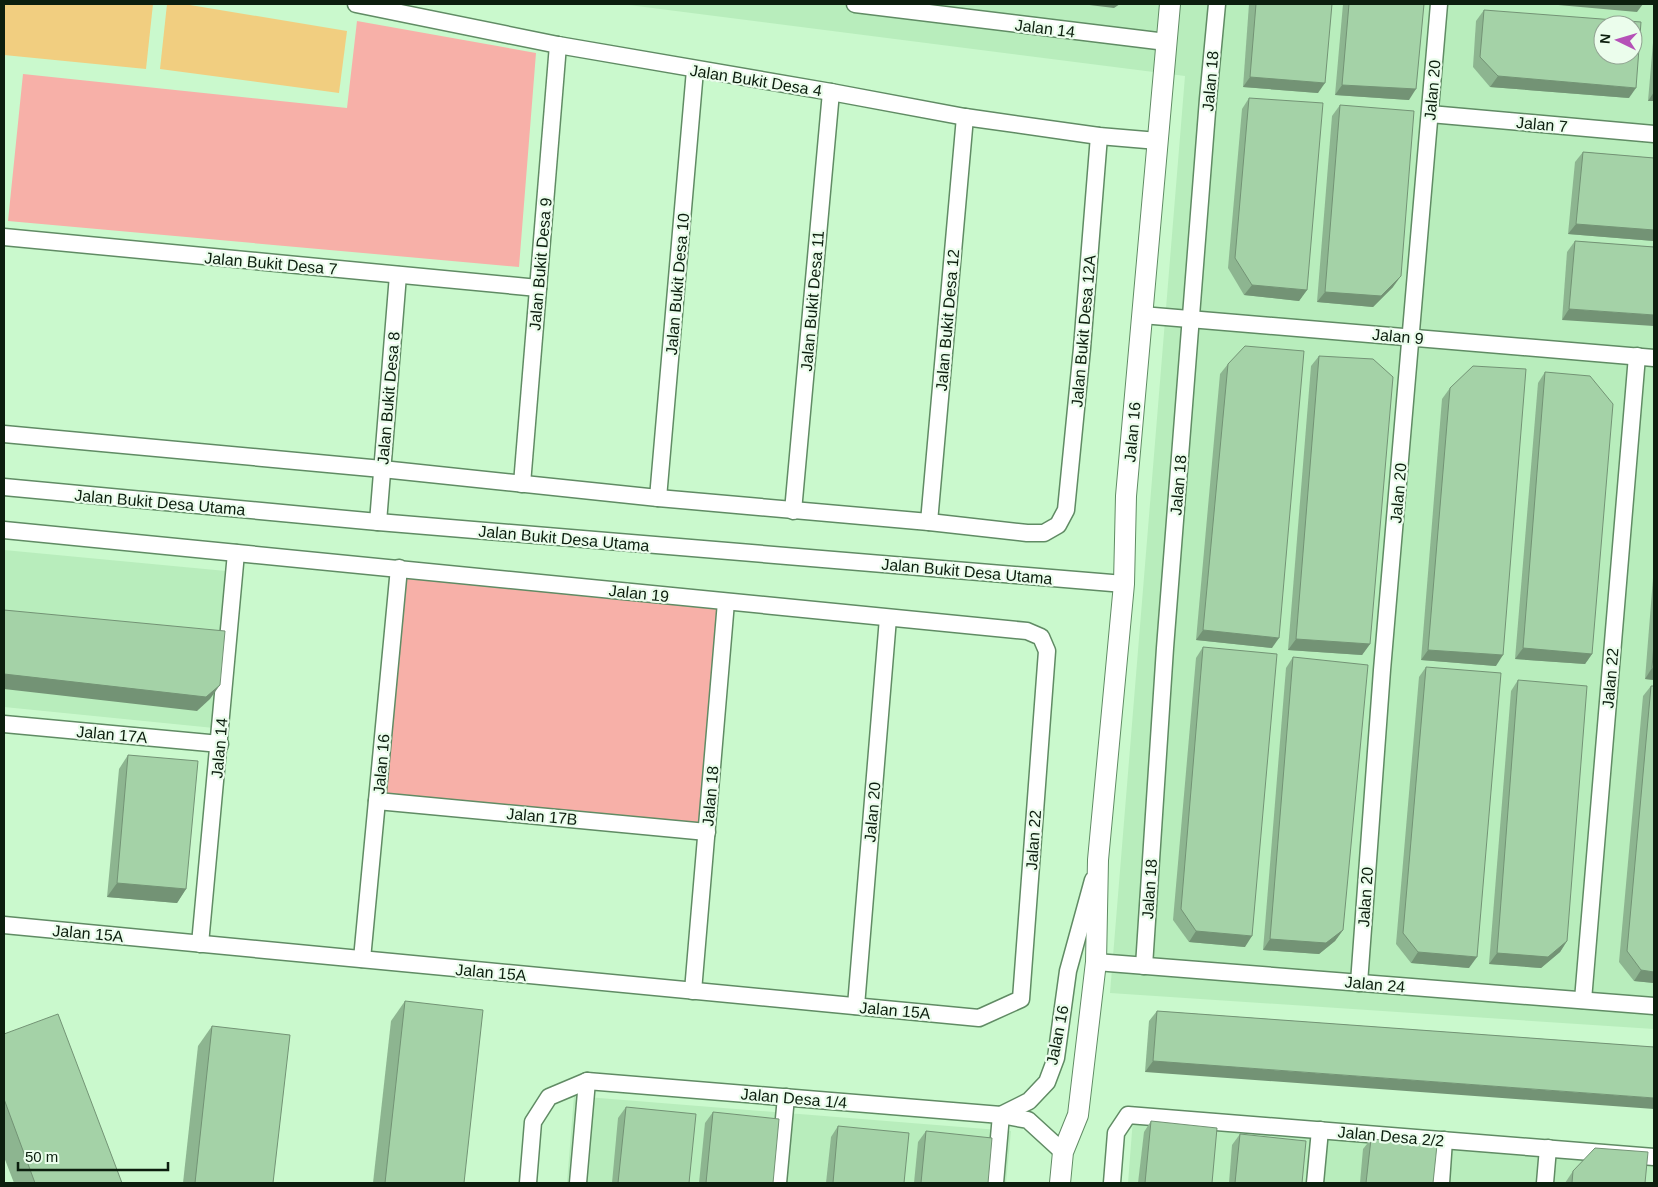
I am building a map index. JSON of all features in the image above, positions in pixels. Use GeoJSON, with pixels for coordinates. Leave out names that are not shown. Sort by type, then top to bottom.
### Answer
{"type":"FeatureCollection","features":[{"type":"Feature","properties":{"kind":"street","name":"Jalan Bukit Desa 4"},"geometry":{"type":"LineString","coordinates":[[356,4],[558,45],[965,117],[1099,136],[1158,140]]}},
{"type":"Feature","properties":{"kind":"street","name":"Jalan 14"},"geometry":{"type":"LineString","coordinates":[[855,4],[935,9],[1166,42]]}},
{"type":"Feature","properties":{"kind":"street","name":"Jalan 16"},"geometry":{"type":"LineString","coordinates":[[1060,1183],[1063,1152],[1078,1115],[1096,962],[1098,860],[1124,584],[1126,496],[1170,4]]}},
{"type":"Feature","properties":{"kind":"street","name":"Jalan 18"},"geometry":{"type":"LineString","coordinates":[[1144,966],[1164,658],[1217,4]]}},
{"type":"Feature","properties":{"kind":"street","name":"Jalan 20"},"geometry":{"type":"LineString","coordinates":[[1359,983],[1382,670],[1439,4]]}},
{"type":"Feature","properties":{"kind":"street","name":"Jalan Bukit Desa 9"},"geometry":{"type":"LineString","coordinates":[[522,484],[558,45]]}},
{"type":"Feature","properties":{"kind":"street","name":"Jalan Bukit Desa 10"},"geometry":{"type":"LineString","coordinates":[[658,498],[696,70]]}},
{"type":"Feature","properties":{"kind":"street","name":"Jalan Bukit Desa 11"},"geometry":{"type":"LineString","coordinates":[[792,511],[830,92]]}},
{"type":"Feature","properties":{"kind":"street","name":"Jalan 7"},"geometry":{"type":"LineString","coordinates":[[1430,114],[1654,134]]}},
{"type":"Feature","properties":{"kind":"street","name":"Jalan Bukit Desa 12"},"geometry":{"type":"LineString","coordinates":[[928,522],[965,117]]}},
{"type":"Feature","properties":{"kind":"street","name":"Jalan Bukit Desa 12A"},"geometry":{"type":"LineString","coordinates":[[928,522],[1027,534],[1044,533],[1058,525],[1066,510],[1082,348],[1099,136]]}},
{"type":"Feature","properties":{"kind":"street","name":"Jalan Bukit Desa 7"},"geometry":{"type":"LineString","coordinates":[[4,237],[538,288]]}},
{"type":"Feature","properties":{"kind":"street","name":"Jalan Bukit Desa 8"},"geometry":{"type":"LineString","coordinates":[[378,522],[398,274]]}},
{"type":"Feature","properties":{"kind":"street","name":"Jalan 9"},"geometry":{"type":"LineString","coordinates":[[1142,315],[1654,358]]}},
{"type":"Feature","properties":{"kind":"street","name":"Jalan 22"},"geometry":{"type":"LineString","coordinates":[[1583,1000],[1637,356]]}},
{"type":"Feature","properties":{"kind":"street"},"geometry":{"type":"LineString","coordinates":[[4,434],[382,469],[792,511],[928,522]]}},
{"type":"Feature","properties":{"kind":"street","name":"Jalan Bukit Desa Utama"},"geometry":{"type":"LineString","coordinates":[[4,487],[378,522],[1124,584]]}},
{"type":"Feature","properties":{"kind":"street","name":"Jalan 19"},"geometry":{"type":"LineString","coordinates":[[4,530],[1027,631],[1041,637]]}},
{"type":"Feature","properties":{"kind":"street","name":"Jalan 14"},"geometry":{"type":"LineString","coordinates":[[200,944],[220,744],[236,552]]}},
{"type":"Feature","properties":{"kind":"street","name":"Jalan 16"},"geometry":{"type":"LineString","coordinates":[[362,959],[400,568]]}},
{"type":"Feature","properties":{"kind":"street","name":"Jalan 18"},"geometry":{"type":"LineString","coordinates":[[693,990],[726,602]]}},
{"type":"Feature","properties":{"kind":"street","name":"Jalan 20"},"geometry":{"type":"LineString","coordinates":[[856,1006],[888,618]]}},
{"type":"Feature","properties":{"kind":"street","name":"Jalan 22"},"geometry":{"type":"LineString","coordinates":[[979,1018],[1021,999],[1047,651],[1041,637]]}},
{"type":"Feature","properties":{"kind":"street","name":"Jalan 17A"},"geometry":{"type":"LineString","coordinates":[[4,724],[220,744]]}},
{"type":"Feature","properties":{"kind":"street","name":"Jalan 17B"},"geometry":{"type":"LineString","coordinates":[[378,801],[707,832]]}},
{"type":"Feature","properties":{"kind":"street","name":"Jalan 16"},"geometry":{"type":"LineString","coordinates":[[1001,1115],[1029,1101],[1047,1082],[1056,1058],[1068,971],[1098,860]]}},
{"type":"Feature","properties":{"kind":"street","name":"Jalan 15A"},"geometry":{"type":"LineString","coordinates":[[4,925],[979,1018]]}},
{"type":"Feature","properties":{"kind":"street","name":"Jalan 24"},"geometry":{"type":"LineString","coordinates":[[1096,962],[1654,1006]]}},
{"type":"Feature","properties":{"kind":"street"},"geometry":{"type":"LineString","coordinates":[[528,1183],[533,1122],[549,1097],[587,1081],[578,1183]]}},
{"type":"Feature","properties":{"kind":"street","name":"Jalan Desa 1/4"},"geometry":{"type":"LineString","coordinates":[[587,1081],[1001,1115]]}},
{"type":"Feature","properties":{"kind":"street"},"geometry":{"type":"LineString","coordinates":[[778,1183],[786,1097]]}},
{"type":"Feature","properties":{"kind":"street"},"geometry":{"type":"LineString","coordinates":[[995,1183],[1001,1115],[1028,1120],[1063,1152]]}},
{"type":"Feature","properties":{"kind":"street","name":"Jalan Desa 2/2"},"geometry":{"type":"LineString","coordinates":[[1112,1183],[1116,1133],[1128,1115],[1654,1157]]}},
{"type":"Feature","properties":{"kind":"street"},"geometry":{"type":"LineString","coordinates":[[1315,1183],[1320,1130]]}},
{"type":"Feature","properties":{"kind":"street"},"geometry":{"type":"LineString","coordinates":[[1441,1183],[1444,1140]]}},
{"type":"Feature","properties":{"kind":"street"},"geometry":{"type":"LineString","coordinates":[[1545,1183],[1548,1148]]}},
{"type":"Feature","properties":{"kind":"shaded area"},"geometry":{"type":"Polygon","coordinates":[[[4,4],[153,4],[146,69],[4,55],[4,4]]]}},
{"type":"Feature","properties":{"kind":"shaded area"},"geometry":{"type":"Polygon","coordinates":[[[167,4],[184,4],[347,31],[339,93],[160,69],[167,4]]]}},
{"type":"Feature","properties":{"kind":"shaded area"},"geometry":{"type":"Polygon","coordinates":[[[621,4],[1654,4],[1654,1029],[1110,993],[1185,76],[621,4]]]}},
{"type":"Feature","properties":{"kind":"shaded area"},"geometry":{"type":"Polygon","coordinates":[[[357,21],[536,53],[519,267],[8,221],[23,74],[347,108],[357,21]]]}},
{"type":"Feature","properties":{"kind":"shaded area"},"geometry":{"type":"Polygon","coordinates":[[[4,550],[226,571],[214,728],[4,707],[4,550]]]}},
{"type":"Feature","properties":{"kind":"shaded area"},"geometry":{"type":"Polygon","coordinates":[[[399,568],[726,602],[707,832],[378,801],[399,568]]]}},
{"type":"Feature","properties":{"kind":"shaded area"},"geometry":{"type":"Polygon","coordinates":[[[574,1096],[1011,1131],[1006,1183],[567,1183],[574,1096]]]}},
{"type":"Feature","properties":{"kind":"shaded area"},"geometry":{"type":"Polygon","coordinates":[[[1133,1119],[1654,1166],[1654,1183],[1128,1183],[1133,1119]]]}},
{"type":"Feature","properties":{"kind":"building"},"geometry":{"type":"Polygon","coordinates":[[[1256,4],[1332,4],[1325,83],[1250,77],[1256,4]]]}},
{"type":"Feature","properties":{"kind":"building"},"geometry":{"type":"Polygon","coordinates":[[[1349,4],[1424,4],[1416,89],[1342,85],[1349,4]]]}},
{"type":"Feature","properties":{"kind":"building"},"geometry":{"type":"Polygon","coordinates":[[[1484,10],[1593,18],[1593,65],[1638,65],[1636,88],[1498,76],[1480,57],[1484,10]]]}},
{"type":"Feature","properties":{"kind":"building"},"geometry":{"type":"Polygon","coordinates":[[[1249,98],[1323,103],[1307,290],[1252,285],[1235,258],[1249,98]]]}},
{"type":"Feature","properties":{"kind":"building"},"geometry":{"type":"Polygon","coordinates":[[[1340,105],[1414,111],[1401,276],[1381,296],[1325,292],[1340,105]]]}},
{"type":"Feature","properties":{"kind":"building"},"geometry":{"type":"Polygon","coordinates":[[[1583,152],[1654,158],[1654,230],[1576,224],[1583,152]]]}},
{"type":"Feature","properties":{"kind":"building"},"geometry":{"type":"Polygon","coordinates":[[[1575,241],[1654,247],[1654,315],[1569,309],[1575,241]]]}},
{"type":"Feature","properties":{"kind":"building"},"geometry":{"type":"Polygon","coordinates":[[[1245,346],[1304,351],[1279,638],[1203,630],[1228,364],[1245,346]]]}},
{"type":"Feature","properties":{"kind":"building"},"geometry":{"type":"Polygon","coordinates":[[[1319,356],[1373,359],[1393,377],[1370,644],[1296,639],[1319,356]]]}},
{"type":"Feature","properties":{"kind":"building"},"geometry":{"type":"Polygon","coordinates":[[[1473,366],[1526,369],[1503,655],[1428,650],[1450,388],[1473,366]]]}},
{"type":"Feature","properties":{"kind":"building"},"geometry":{"type":"Polygon","coordinates":[[[1545,372],[1590,376],[1613,404],[1592,654],[1523,648],[1545,372]]]}},
{"type":"Feature","properties":{"kind":"building"},"geometry":{"type":"Polygon","coordinates":[[[4,610],[225,631],[220,685],[206,697],[4,674],[4,610]]]}},
{"type":"Feature","properties":{"kind":"building"},"geometry":{"type":"Polygon","coordinates":[[[1654,643],[1654,669],[1652,668],[1654,643]]]}},
{"type":"Feature","properties":{"kind":"building"},"geometry":{"type":"Polygon","coordinates":[[[1203,647],[1277,654],[1252,936],[1196,931],[1181,909],[1203,647]]]}},
{"type":"Feature","properties":{"kind":"building"},"geometry":{"type":"Polygon","coordinates":[[[1293,657],[1368,665],[1343,930],[1326,943],[1270,939],[1293,657]]]}},
{"type":"Feature","properties":{"kind":"building"},"geometry":{"type":"Polygon","coordinates":[[[1426,667],[1501,673],[1477,957],[1418,952],[1403,933],[1426,667]]]}},
{"type":"Feature","properties":{"kind":"building"},"geometry":{"type":"Polygon","coordinates":[[[1518,680],[1587,686],[1567,941],[1548,957],[1497,953],[1518,680]]]}},
{"type":"Feature","properties":{"kind":"building"},"geometry":{"type":"Polygon","coordinates":[[[1651,686],[1654,686],[1654,972],[1641,970],[1627,951],[1651,686]]]}},
{"type":"Feature","properties":{"kind":"building"},"geometry":{"type":"Polygon","coordinates":[[[128,755],[198,761],[186,889],[117,883],[128,755]]]}},
{"type":"Feature","properties":{"kind":"building"},"geometry":{"type":"Polygon","coordinates":[[[405,1001],[483,1010],[464,1183],[385,1183],[405,1001]]]}},
{"type":"Feature","properties":{"kind":"building"},"geometry":{"type":"Polygon","coordinates":[[[1157,1011],[1654,1047],[1654,1098],[1153,1061],[1157,1011]]]}},
{"type":"Feature","properties":{"kind":"building"},"geometry":{"type":"Polygon","coordinates":[[[58,1014],[122,1183],[35,1183],[4,1099],[4,1034],[58,1014]]]}},
{"type":"Feature","properties":{"kind":"building"},"geometry":{"type":"Polygon","coordinates":[[[212,1026],[290,1035],[273,1183],[195,1183],[212,1026]]]}},
{"type":"Feature","properties":{"kind":"building"},"geometry":{"type":"Polygon","coordinates":[[[626,1107],[696,1114],[689,1183],[618,1183],[626,1107]]]}},
{"type":"Feature","properties":{"kind":"building"},"geometry":{"type":"Polygon","coordinates":[[[713,1112],[779,1119],[773,1183],[706,1183],[713,1112]]]}},
{"type":"Feature","properties":{"kind":"building"},"geometry":{"type":"Polygon","coordinates":[[[1151,1121],[1217,1128],[1212,1183],[1145,1183],[1151,1121]]]}},
{"type":"Feature","properties":{"kind":"building"},"geometry":{"type":"Polygon","coordinates":[[[838,1126],[909,1133],[904,1183],[833,1183],[838,1126]]]}},
{"type":"Feature","properties":{"kind":"building"},"geometry":{"type":"Polygon","coordinates":[[[926,1131],[992,1138],[988,1183],[921,1183],[926,1131]]]}},
{"type":"Feature","properties":{"kind":"building"},"geometry":{"type":"Polygon","coordinates":[[[1240,1134],[1306,1141],[1302,1183],[1235,1183],[1240,1134]]]}},
{"type":"Feature","properties":{"kind":"building"},"geometry":{"type":"Polygon","coordinates":[[[1371,1139],[1437,1145],[1433,1183],[1366,1183],[1371,1139]]]}},
{"type":"Feature","properties":{"kind":"building"},"geometry":{"type":"Polygon","coordinates":[[[1595,1148],[1648,1152],[1645,1183],[1572,1183],[1573,1171],[1595,1148]]]}}]}
